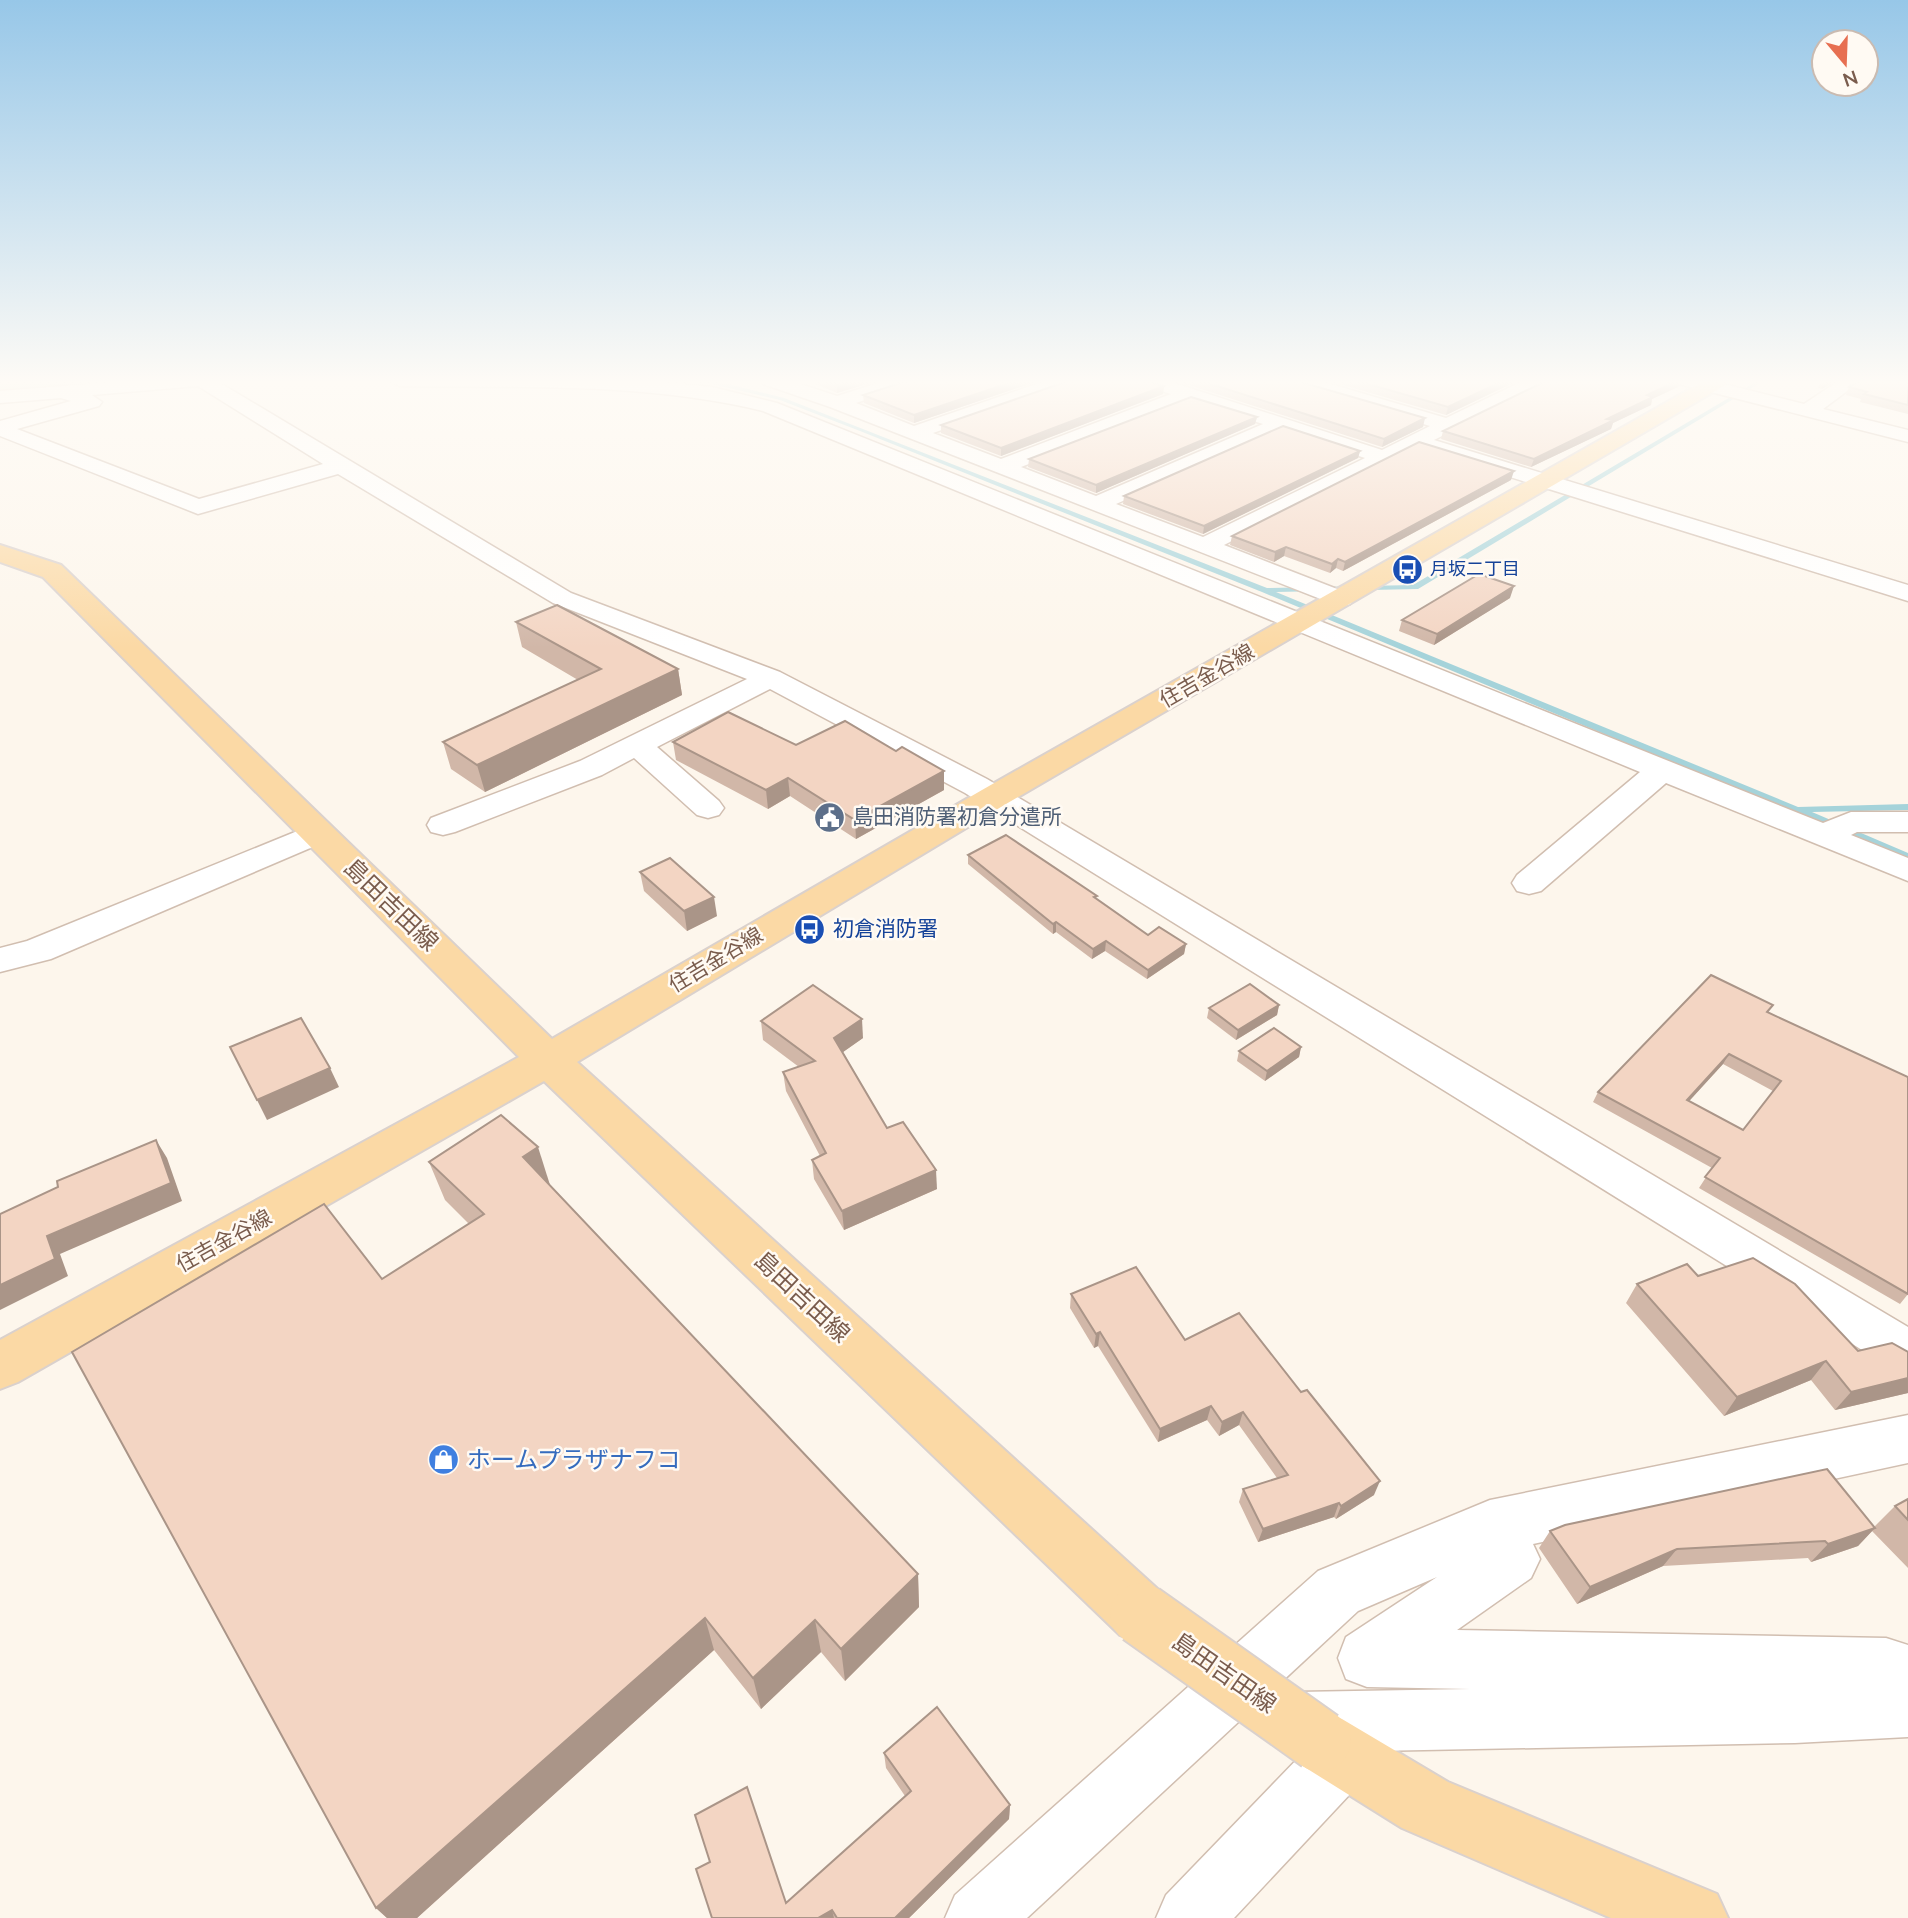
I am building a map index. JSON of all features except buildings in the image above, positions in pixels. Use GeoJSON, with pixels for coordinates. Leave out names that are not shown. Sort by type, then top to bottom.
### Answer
{"type":"FeatureCollection","features":[{"type":"Feature","properties":{"kind":"main road","name":"住吉金谷線"},"geometry":{"type":"LineString","coordinates":[[0,1366],[548,1060],[1321,603],[1372,581],[1576,470]]}},
{"type":"Feature","properties":{"kind":"main road","name":"島田吉田線"},"geometry":{"type":"LineString","coordinates":[[0,553],[52,571],[548,1060],[1141,1614],[1319,1740],[1425,1805],[1693,1918]]}},
{"type":"Feature","properties":{"kind":"street"},"geometry":{"type":"LineString","coordinates":[[104,470],[198,507],[329,470]]}},
{"type":"Feature","properties":{"kind":"street"},"geometry":{"type":"LineString","coordinates":[[347,470],[562,598],[770,678],[994,797],[1908,1353]]}},
{"type":"Feature","properties":{"kind":"street"},"geometry":{"type":"LineString","coordinates":[[946,470],[1321,603]]}},
{"type":"Feature","properties":{"kind":"street"},"geometry":{"type":"LineString","coordinates":[[1007,470],[1205,545],[1662,770],[1833,831],[1908,870]]}},
{"type":"Feature","properties":{"kind":"street"},"geometry":{"type":"LineString","coordinates":[[1096,504],[1176,470]]}},
{"type":"Feature","properties":{"kind":"street"},"geometry":{"type":"LineString","coordinates":[[1205,545],[1358,470]]}},
{"type":"Feature","properties":{"kind":"street"},"geometry":{"type":"LineString","coordinates":[[1506,470],[1908,593]]}},
{"type":"Feature","properties":{"kind":"street"},"geometry":{"type":"LineString","coordinates":[[443,825],[591,768],[770,678]]}},
{"type":"Feature","properties":{"kind":"street"},"geometry":{"type":"LineString","coordinates":[[637,745],[708,808]]}},
{"type":"Feature","properties":{"kind":"street"},"geometry":{"type":"LineString","coordinates":[[1529,883],[1662,770]]}},
{"type":"Feature","properties":{"kind":"street"},"geometry":{"type":"LineString","coordinates":[[1833,831],[1908,822]]}},
{"type":"Feature","properties":{"kind":"street"},"geometry":{"type":"LineString","coordinates":[[0,960],[38,950],[317,833]]}},
{"type":"Feature","properties":{"kind":"street"},"geometry":{"type":"LineString","coordinates":[[978,1918],[1338,1591],[1490,1527],[1908,1439]]}},
{"type":"Feature","properties":{"kind":"street"},"geometry":{"type":"LineString","coordinates":[[1490,1527],[1512,1559],[1367,1658],[1886,1667],[1908,1674]]}},
{"type":"Feature","properties":{"kind":"street"},"geometry":{"type":"LineString","coordinates":[[1189,1918],[1319,1740],[1908,1707]]}},
{"type":"Feature","properties":{"kind":"waterway"},"geometry":{"type":"LineString","coordinates":[[962,470],[1265,590],[1797,810],[1908,807]]}},
{"type":"Feature","properties":{"kind":"waterway"},"geometry":{"type":"LineString","coordinates":[[1269,590],[1415,587],[1612,470]]}},
{"type":"Feature","properties":{"kind":"waterway"},"geometry":{"type":"LineString","coordinates":[[1801,811],[1908,857]]}},
{"type":"Feature","properties":{"kind":"place","name":"月坂二丁目"},"geometry":{"type":"Point","coordinates":[1407,569]}},
{"type":"Feature","properties":{"kind":"place","name":"島田消防署初倉分遣所"},"geometry":{"type":"Point","coordinates":[829,817]}},
{"type":"Feature","properties":{"kind":"place","name":"初倉消防署"},"geometry":{"type":"Point","coordinates":[810,929]}},
{"type":"Feature","properties":{"kind":"place","name":"ホームプラザナフコ"},"geometry":{"type":"Point","coordinates":[444,1460]}}]}
